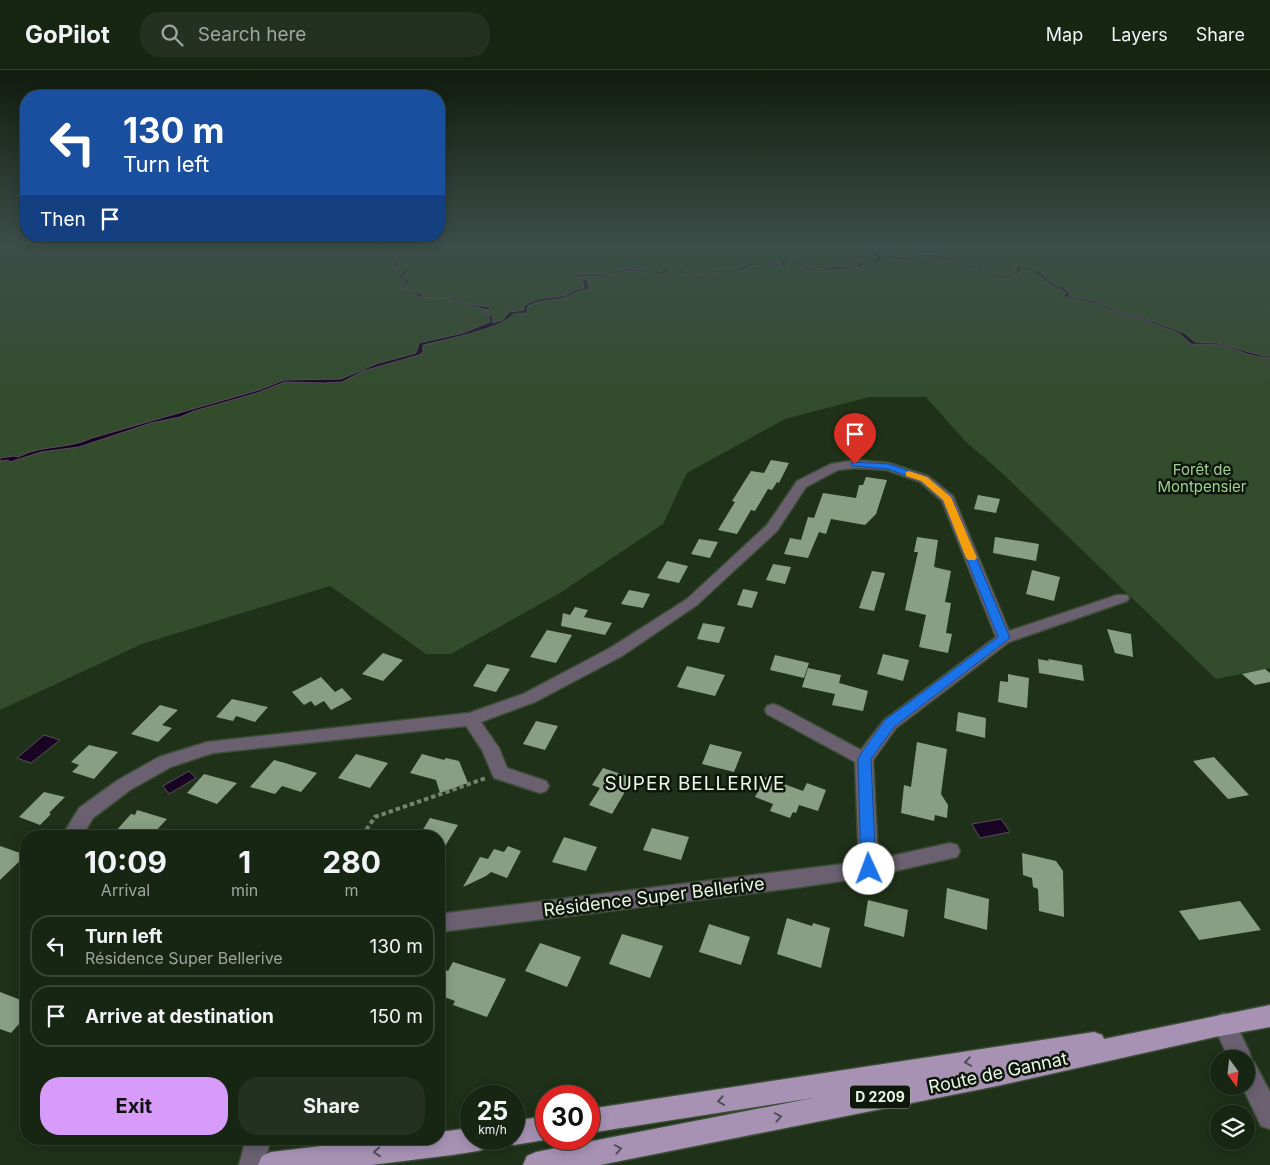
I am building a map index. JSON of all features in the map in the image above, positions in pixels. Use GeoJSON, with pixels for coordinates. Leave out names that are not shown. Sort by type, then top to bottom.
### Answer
{"type":"FeatureCollection","features":[{"type":"Feature","properties":{"kind":"main road","name":"Route de Gannat"},"geometry":{"type":"LineString","coordinates":[[600,1119],[1270,1016]]}},
{"type":"Feature","properties":{"kind":"main road","name":"Route de Gannat"},"geometry":{"type":"LineString","coordinates":[[536,1165],[997,1074],[1224,1024]]}},
{"type":"Feature","properties":{"kind":"main road"},"geometry":{"type":"LineString","coordinates":[[445,1144],[460,1142]]}},
{"type":"Feature","properties":{"kind":"main road"},"geometry":{"type":"LineString","coordinates":[[270,1165],[326,1153],[410,1149],[437,1145]]}},
{"type":"Feature","properties":{"kind":"street"},"geometry":{"type":"LineString","coordinates":[[76,830],[86,813],[124,785],[165,762],[213,747],[470,719],[529,698],[616,652],[692,602],[772,528],[801,484],[835,467],[855,464],[889,467],[924,479],[948,499],[1004,638]]}},
{"type":"Feature","properties":{"kind":"street"},"geometry":{"type":"LineString","coordinates":[[869,869],[864,759],[890,724],[1004,638],[1122,598]]}},
{"type":"Feature","properties":{"kind":"street"},"geometry":{"type":"LineString","coordinates":[[773,710],[864,759]]}},
{"type":"Feature","properties":{"kind":"street"},"geometry":{"type":"LineString","coordinates":[[470,719],[490,748],[500,773],[540,786]]}},
{"type":"Feature","properties":{"kind":"street","name":"Résidence Super Bellerive"},"geometry":{"type":"LineString","coordinates":[[445,922],[794,880],[869,869],[950,850]]}},
{"type":"Feature","properties":{"kind":"street"},"geometry":{"type":"LineString","coordinates":[[1224,1024],[1237,1050]]}},
{"type":"Feature","properties":{"kind":"street"},"geometry":{"type":"LineString","coordinates":[[1255,1088],[1270,1117]]}},
{"type":"Feature","properties":{"kind":"street"},"geometry":{"type":"LineString","coordinates":[[252,1165],[257,1145]]}},
{"type":"Feature","properties":{"kind":"path"},"geometry":{"type":"LineString","coordinates":[[366,830],[375,817],[500,773]]}},
{"type":"Feature","properties":{"kind":"green space","name":"Forêt de Montpensier"},"geometry":{"type":"Polygon","coordinates":[[[0,295],[1270,295],[1270,668],[1216,679],[1001,472],[966,442],[926,397],[869,397],[785,419],[687,473],[663,524],[560,593],[451,654],[426,654],[330,586],[142,644],[0,710],[0,295]]]}},
{"type":"Feature","properties":{"kind":"shaded area"},"geometry":{"type":"Polygon","coordinates":[[[570,295],[561,299],[533,304],[528,306],[527,313],[513,314],[508,319],[485,329],[423,345],[423,352],[419,355],[363,371],[342,382],[285,382],[257,393],[194,411],[180,417],[151,423],[79,447],[41,452],[10,462],[8,460],[0,461],[0,458],[18,457],[37,450],[82,442],[259,390],[284,380],[341,379],[376,364],[416,353],[419,343],[463,333],[490,322],[489,316],[481,312],[487,310],[456,301],[451,298],[440,299],[453,297],[460,302],[488,307],[491,309],[484,312],[493,317],[492,323],[503,320],[509,312],[524,310],[524,306],[534,301],[570,295]]]}},
{"type":"Feature","properties":{"kind":"shaded area"},"geometry":{"type":"Polygon","coordinates":[[[1069,295],[1099,302],[1112,310],[1152,321],[1184,333],[1195,342],[1217,343],[1263,356],[1270,356],[1270,358],[1251,355],[1219,345],[1191,344],[1179,333],[1147,321],[1110,311],[1099,304],[1063,296],[1069,295]]]}},
{"type":"Feature","properties":{"kind":"shaded area"},"geometry":{"type":"Polygon","coordinates":[[[44,735],[60,740],[31,763],[17,758],[44,735]]]}},
{"type":"Feature","properties":{"kind":"shaded area"},"geometry":{"type":"Polygon","coordinates":[[[189,771],[196,778],[169,794],[163,786],[189,771]]]}},
{"type":"Feature","properties":{"kind":"shaded area"},"geometry":{"type":"Polygon","coordinates":[[[1001,819],[1010,832],[980,838],[972,824],[1001,819]]]}},
{"type":"Feature","properties":{"kind":"building"},"geometry":{"type":"Polygon","coordinates":[[[771,460],[789,463],[779,483],[777,482],[772,490],[768,489],[755,511],[751,510],[737,534],[718,530],[735,502],[732,501],[751,471],[764,473],[771,460]]]}},
{"type":"Feature","properties":{"kind":"building"},"geometry":{"type":"Polygon","coordinates":[[[866,477],[887,480],[876,514],[865,525],[831,519],[826,534],[819,532],[808,558],[784,554],[790,538],[801,540],[808,517],[814,518],[823,493],[856,498],[859,485],[863,485],[866,477]]]}},
{"type":"Feature","properties":{"kind":"building"},"geometry":{"type":"Polygon","coordinates":[[[978,495],[1000,499],[996,513],[974,509],[978,495]]]}},
{"type":"Feature","properties":{"kind":"building"},"geometry":{"type":"Polygon","coordinates":[[[917,537],[938,540],[934,567],[951,571],[945,602],[951,603],[946,633],[952,634],[948,653],[919,647],[926,615],[905,610],[918,552],[914,552],[917,537]]]}},
{"type":"Feature","properties":{"kind":"building"},"geometry":{"type":"Polygon","coordinates":[[[995,537],[1039,544],[1036,561],[993,553],[995,537]]]}},
{"type":"Feature","properties":{"kind":"building"},"geometry":{"type":"Polygon","coordinates":[[[699,539],[718,542],[710,558],[691,554],[699,539]]]}},
{"type":"Feature","properties":{"kind":"building"},"geometry":{"type":"Polygon","coordinates":[[[667,561],[688,566],[679,583],[657,578],[667,561]]]}},
{"type":"Feature","properties":{"kind":"building"},"geometry":{"type":"Polygon","coordinates":[[[773,564],[791,567],[785,584],[766,580],[773,564]]]}},
{"type":"Feature","properties":{"kind":"building"},"geometry":{"type":"Polygon","coordinates":[[[1032,570],[1060,577],[1054,601],[1026,594],[1032,570]]]}},
{"type":"Feature","properties":{"kind":"building"},"geometry":{"type":"Polygon","coordinates":[[[872,571],[885,573],[874,611],[859,608],[872,571]]]}},
{"type":"Feature","properties":{"kind":"building"},"geometry":{"type":"Polygon","coordinates":[[[743,589],[758,592],[752,608],[737,605],[743,589]]]}},
{"type":"Feature","properties":{"kind":"building"},"geometry":{"type":"Polygon","coordinates":[[[629,590],[650,594],[643,608],[621,604],[629,590]]]}},
{"type":"Feature","properties":{"kind":"building"},"geometry":{"type":"Polygon","coordinates":[[[575,607],[588,610],[584,617],[612,623],[605,635],[561,626],[563,613],[570,615],[575,607]]]}},
{"type":"Feature","properties":{"kind":"building"},"geometry":{"type":"Polygon","coordinates":[[[703,623],[725,627],[719,643],[697,639],[703,623]]]}},
{"type":"Feature","properties":{"kind":"building"},"geometry":{"type":"Polygon","coordinates":[[[1107,629],[1131,634],[1133,657],[1115,653],[1107,629]]]}},
{"type":"Feature","properties":{"kind":"building"},"geometry":{"type":"Polygon","coordinates":[[[547,630],[572,635],[556,663],[530,657],[547,630]]]}},
{"type":"Feature","properties":{"kind":"building"},"geometry":{"type":"Polygon","coordinates":[[[383,653],[403,660],[383,681],[362,674],[383,653]]]}},
{"type":"Feature","properties":{"kind":"building"},"geometry":{"type":"Polygon","coordinates":[[[883,654],[909,660],[903,681],[877,674],[883,654]]]}},
{"type":"Feature","properties":{"kind":"building"},"geometry":{"type":"Polygon","coordinates":[[[775,655],[809,663],[804,678],[770,670],[775,655]]]}},
{"type":"Feature","properties":{"kind":"building"},"geometry":{"type":"Polygon","coordinates":[[[1038,659],[1082,665],[1084,681],[1039,673],[1038,659]]]}},
{"type":"Feature","properties":{"kind":"building"},"geometry":{"type":"Polygon","coordinates":[[[487,664],[510,669],[496,692],[473,686],[487,664]]]}},
{"type":"Feature","properties":{"kind":"building"},"geometry":{"type":"Polygon","coordinates":[[[687,666],[725,675],[715,696],[677,687],[687,666]]]}},
{"type":"Feature","properties":{"kind":"building"},"geometry":{"type":"Polygon","coordinates":[[[808,668],[841,675],[839,683],[868,691],[863,711],[832,705],[835,694],[802,687],[808,668]]]}},
{"type":"Feature","properties":{"kind":"building"},"geometry":{"type":"Polygon","coordinates":[[[1265,669],[1270,673],[1270,682],[1255,685],[1242,674],[1265,669]]]}},
{"type":"Feature","properties":{"kind":"building"},"geometry":{"type":"Polygon","coordinates":[[[1008,674],[1029,678],[1027,708],[998,702],[1000,681],[1008,682],[1008,674]]]}},
{"type":"Feature","properties":{"kind":"building"},"geometry":{"type":"Polygon","coordinates":[[[321,677],[335,692],[342,688],[352,699],[331,710],[324,701],[315,706],[311,701],[304,705],[292,692],[321,677]]]}},
{"type":"Feature","properties":{"kind":"building"},"geometry":{"type":"Polygon","coordinates":[[[232,699],[268,707],[255,722],[236,716],[233,721],[216,717],[232,699]]]}},
{"type":"Feature","properties":{"kind":"building"},"geometry":{"type":"Polygon","coordinates":[[[160,705],[178,710],[162,725],[172,728],[158,742],[131,734],[160,705]]]}},
{"type":"Feature","properties":{"kind":"building"},"geometry":{"type":"Polygon","coordinates":[[[958,712],[986,718],[985,738],[956,731],[958,712]]]}},
{"type":"Feature","properties":{"kind":"building"},"geometry":{"type":"Polygon","coordinates":[[[536,721],[558,726],[545,750],[523,744],[536,721]]]}},
{"type":"Feature","properties":{"kind":"building"},"geometry":{"type":"Polygon","coordinates":[[[917,742],[947,749],[941,794],[948,805],[947,818],[935,815],[934,821],[901,813],[904,785],[911,787],[917,742]]]}},
{"type":"Feature","properties":{"kind":"building"},"geometry":{"type":"Polygon","coordinates":[[[710,744],[742,752],[734,772],[702,764],[710,744]]]}},
{"type":"Feature","properties":{"kind":"building"},"geometry":{"type":"Polygon","coordinates":[[[89,745],[118,752],[94,779],[72,772],[79,765],[71,762],[89,745]]]}},
{"type":"Feature","properties":{"kind":"building"},"geometry":{"type":"Polygon","coordinates":[[[356,754],[388,763],[370,788],[338,778],[356,754]]]}},
{"type":"Feature","properties":{"kind":"building"},"geometry":{"type":"Polygon","coordinates":[[[422,754],[444,760],[446,758],[459,761],[468,783],[440,793],[436,780],[410,773],[422,754]]]}},
{"type":"Feature","properties":{"kind":"building"},"geometry":{"type":"Polygon","coordinates":[[[1214,757],[1249,795],[1228,799],[1193,761],[1214,757]]]}},
{"type":"Feature","properties":{"kind":"building"},"geometry":{"type":"Polygon","coordinates":[[[274,760],[317,773],[301,792],[282,786],[275,794],[250,787],[274,760]]]}},
{"type":"Feature","properties":{"kind":"building"},"geometry":{"type":"Polygon","coordinates":[[[603,768],[633,778],[612,814],[589,805],[600,788],[592,785],[603,768]]]}},
{"type":"Feature","properties":{"kind":"building"},"geometry":{"type":"Polygon","coordinates":[[[204,774],[237,783],[217,804],[187,793],[204,774]]]}},
{"type":"Feature","properties":{"kind":"building"},"geometry":{"type":"Polygon","coordinates":[[[765,777],[803,791],[807,783],[826,790],[818,811],[799,805],[796,813],[793,812],[790,818],[770,811],[773,804],[755,797],[765,777]]]}},
{"type":"Feature","properties":{"kind":"building"},"geometry":{"type":"Polygon","coordinates":[[[44,792],[65,797],[40,825],[19,817],[44,792]]]}},
{"type":"Feature","properties":{"kind":"building"},"geometry":{"type":"Polygon","coordinates":[[[137,810],[167,819],[157,830],[117,830],[131,814],[135,815],[137,810]]]}},
{"type":"Feature","properties":{"kind":"building"},"geometry":{"type":"Polygon","coordinates":[[[430,818],[458,825],[445,846],[445,830],[423,830],[430,818]]]}},
{"type":"Feature","properties":{"kind":"building"},"geometry":{"type":"Polygon","coordinates":[[[652,828],[689,837],[681,860],[643,850],[652,828]]]}},
{"type":"Feature","properties":{"kind":"building"},"geometry":{"type":"Polygon","coordinates":[[[564,837],[597,847],[586,871],[552,862],[564,837]]]}},
{"type":"Feature","properties":{"kind":"building"},"geometry":{"type":"Polygon","coordinates":[[[0,846],[20,853],[20,861],[0,880],[0,846]]]}},
{"type":"Feature","properties":{"kind":"building"},"geometry":{"type":"Polygon","coordinates":[[[508,846],[521,851],[507,878],[491,872],[463,887],[480,857],[488,859],[494,849],[504,852],[508,846]]]}},
{"type":"Feature","properties":{"kind":"building"},"geometry":{"type":"Polygon","coordinates":[[[1022,853],[1056,861],[1063,871],[1064,917],[1039,911],[1038,889],[1033,887],[1032,878],[1023,875],[1022,853]]]}},
{"type":"Feature","properties":{"kind":"building"},"geometry":{"type":"Polygon","coordinates":[[[947,888],[989,899],[987,930],[944,918],[947,888]]]}},
{"type":"Feature","properties":{"kind":"building"},"geometry":{"type":"Polygon","coordinates":[[[868,900],[908,910],[904,937],[864,926],[868,900]]]}},
{"type":"Feature","properties":{"kind":"building"},"geometry":{"type":"Polygon","coordinates":[[[1240,901],[1261,930],[1199,940],[1179,911],[1240,901]]]}},
{"type":"Feature","properties":{"kind":"building"},"geometry":{"type":"Polygon","coordinates":[[[787,918],[812,926],[813,923],[830,928],[821,968],[777,954],[787,918]]]}},
{"type":"Feature","properties":{"kind":"building"},"geometry":{"type":"Polygon","coordinates":[[[709,924],[750,937],[741,965],[699,952],[709,924]]]}},
{"type":"Feature","properties":{"kind":"building"},"geometry":{"type":"Polygon","coordinates":[[[622,934],[663,946],[650,978],[609,964],[622,934]]]}},
{"type":"Feature","properties":{"kind":"building"},"geometry":{"type":"Polygon","coordinates":[[[540,943],[581,957],[567,987],[525,971],[540,943]]]}},
{"type":"Feature","properties":{"kind":"building"},"geometry":{"type":"Polygon","coordinates":[[[453,962],[506,979],[487,1017],[453,1005],[455,1001],[445,997],[445,970],[448,971],[453,962]]]}},
{"type":"Feature","properties":{"kind":"building"},"geometry":{"type":"Polygon","coordinates":[[[0,992],[20,1000],[20,1023],[11,1033],[0,1029],[0,992]]]}},
{"type":"Feature","properties":{"kind":"slow traffic"},"geometry":{"type":"LineString","coordinates":[[909,474],[924,479],[948,499],[971,558]]}},
{"type":"Feature","properties":{"kind":"district","name":"SUPER BELLERIVE"},"geometry":{"type":"Point","coordinates":[695,783]}},
{"type":"Feature","properties":{"kind":"route"},"geometry":{"type":"LineString","coordinates":[[855,464],[889,467],[924,479],[948,499],[1004,638],[890,724],[864,759],[869,869]]}}]}
